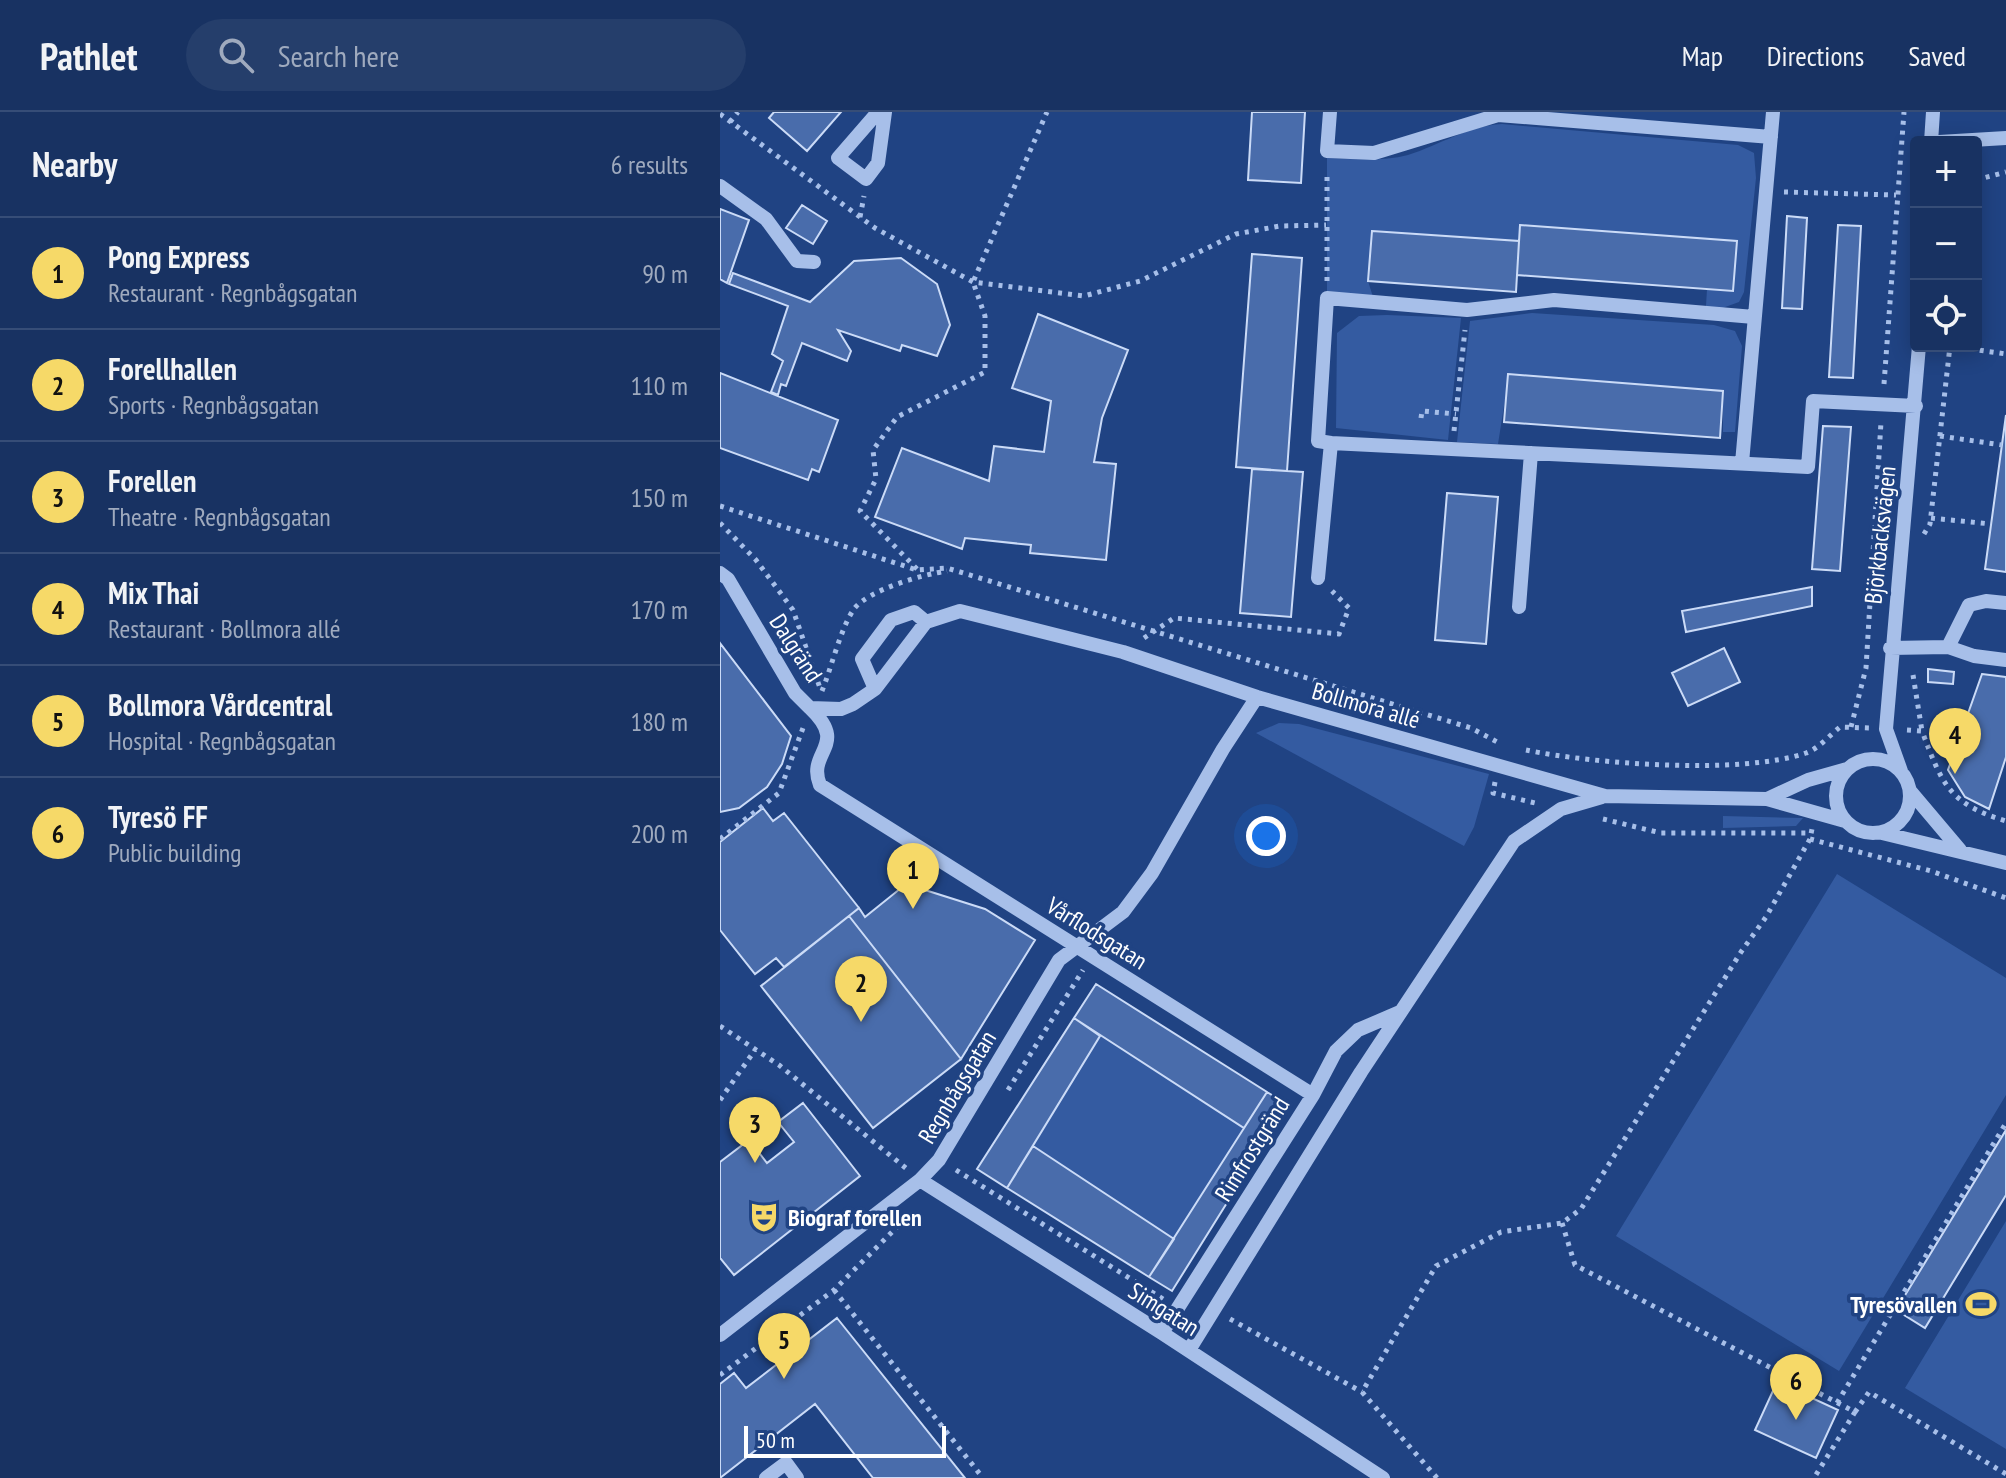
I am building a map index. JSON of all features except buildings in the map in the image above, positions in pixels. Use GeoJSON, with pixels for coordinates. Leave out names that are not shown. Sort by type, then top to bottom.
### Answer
{"type":"FeatureCollection","features":[{"type":"Feature","properties":{"kind":"street"},"geometry":{"type":"LineString","coordinates":[[878,112],[838,158],[866,179],[878,163],[885,112]]}},
{"type":"Feature","properties":{"kind":"street"},"geometry":{"type":"LineString","coordinates":[[1330,112],[1327,151],[1374,153],[1498,115],[1771,137]]}},
{"type":"Feature","properties":{"kind":"street"},"geometry":{"type":"LineString","coordinates":[[1742,463],[1773,112]]}},
{"type":"Feature","properties":{"kind":"street"},"geometry":{"type":"LineString","coordinates":[[1931,136],[1933,112]]}},
{"type":"Feature","properties":{"kind":"street"},"geometry":{"type":"LineString","coordinates":[[1982,139],[2006,138]]}},
{"type":"Feature","properties":{"kind":"street"},"geometry":{"type":"LineString","coordinates":[[720,186],[766,219],[797,261],[814,262]]}},
{"type":"Feature","properties":{"kind":"street"},"geometry":{"type":"LineString","coordinates":[[1754,317],[1554,300],[1467,310],[1327,298],[1318,441],[1808,467],[1813,401],[1916,406]]}},
{"type":"Feature","properties":{"kind":"street","name":"Björkbacksvägen"},"geometry":{"type":"LineString","coordinates":[[1901,771],[1886,729],[1890,648],[1916,406],[1919,352]]}},
{"type":"Feature","properties":{"kind":"street"},"geometry":{"type":"LineString","coordinates":[[1318,578],[1331,443]]}},
{"type":"Feature","properties":{"kind":"street"},"geometry":{"type":"LineString","coordinates":[[1519,607],[1531,453]]}},
{"type":"Feature","properties":{"kind":"street","name":"Dalgränd"},"geometry":{"type":"LineString","coordinates":[[720,573],[728,579],[795,693],[810,708],[841,709],[875,689],[926,622]]}},
{"type":"Feature","properties":{"kind":"street"},"geometry":{"type":"LineString","coordinates":[[1948,647],[1969,605],[1986,601],[2006,603]]}},
{"type":"Feature","properties":{"kind":"street","name":"Bollmora allé"},"geometry":{"type":"LineString","coordinates":[[926,622],[960,611],[1123,652],[1257,697],[1605,796],[1767,799],[1845,821],[1862,832],[1882,833],[2006,863]]}},
{"type":"Feature","properties":{"kind":"street"},"geometry":{"type":"LineString","coordinates":[[875,689],[862,659],[884,629],[891,620],[914,612],[926,622]]}},
{"type":"Feature","properties":{"kind":"street"},"geometry":{"type":"LineString","coordinates":[[1890,648],[1948,647],[1974,656],[2006,660]]}},
{"type":"Feature","properties":{"kind":"street","name":"Regnbågsgatan"},"geometry":{"type":"LineString","coordinates":[[720,1335],[920,1180],[939,1160],[1059,960],[1123,912],[1152,873],[1223,749],[1257,697]]}},
{"type":"Feature","properties":{"kind":"street","name":"Vårflodsgatan"},"geometry":{"type":"LineString","coordinates":[[810,708],[825,722],[828,733],[817,766],[820,785],[1313,1095]]}},
{"type":"Feature","properties":{"kind":"street","name":"Björkbacksvägen"},"geometry":{"type":"LineString","coordinates":[[1869,759],[1886,729]]}},
{"type":"Feature","properties":{"kind":"street"},"geometry":{"type":"LineString","coordinates":[[1869,759],[1881,759],[1901,771],[1911,792],[1960,850]]}},
{"type":"Feature","properties":{"kind":"street","name":"Bollmora allé"},"geometry":{"type":"LineString","coordinates":[[1767,799],[1808,780],[1869,759]]}},
{"type":"Feature","properties":{"kind":"street"},"geometry":{"type":"LineString","coordinates":[[1845,821],[1836,798],[1840,779],[1847,769]]}},
{"type":"Feature","properties":{"kind":"street"},"geometry":{"type":"LineString","coordinates":[[1882,833],[1901,822],[1907,813],[1911,792]]}},
{"type":"Feature","properties":{"kind":"street"},"geometry":{"type":"LineString","coordinates":[[1189,1350],[1400,1012],[1514,841],[1561,809],[1605,796]]}},
{"type":"Feature","properties":{"kind":"street","name":"Rimfrostgränd"},"geometry":{"type":"LineString","coordinates":[[1162,1333],[1313,1095],[1336,1051],[1358,1030],[1400,1012]]}},
{"type":"Feature","properties":{"kind":"street","name":"Simgatan"},"geometry":{"type":"LineString","coordinates":[[920,1180],[1189,1350],[1383,1478]]}},
{"type":"Feature","properties":{"kind":"street"},"geometry":{"type":"LineString","coordinates":[[766,1478],[786,1463],[797,1478]]}},
{"type":"Feature","properties":{"kind":"path"},"geometry":{"type":"LineString","coordinates":[[730,122],[738,112]]}},
{"type":"Feature","properties":{"kind":"path"},"geometry":{"type":"LineString","coordinates":[[917,570],[860,511],[876,479],[873,450],[897,417],[985,372],[985,316],[973,282],[1047,112]]}},
{"type":"Feature","properties":{"kind":"path"},"geometry":{"type":"LineString","coordinates":[[720,114],[875,228],[973,282],[1084,296],[1140,281],[1236,234],[1280,226],[1326,225]]}},
{"type":"Feature","properties":{"kind":"path"},"geometry":{"type":"LineString","coordinates":[[1327,151],[1327,298]]}},
{"type":"Feature","properties":{"kind":"path"},"geometry":{"type":"LineString","coordinates":[[1982,178],[2006,172]]}},
{"type":"Feature","properties":{"kind":"path"},"geometry":{"type":"LineString","coordinates":[[1767,191],[1896,195]]}},
{"type":"Feature","properties":{"kind":"path"},"geometry":{"type":"LineString","coordinates":[[1452,448],[1467,310]]}},
{"type":"Feature","properties":{"kind":"path"},"geometry":{"type":"LineString","coordinates":[[1982,351],[2006,354]]}},
{"type":"Feature","properties":{"kind":"path"},"geometry":{"type":"LineString","coordinates":[[1923,536],[1931,518],[1949,352]]}},
{"type":"Feature","properties":{"kind":"path"},"geometry":{"type":"LineString","coordinates":[[1421,418],[1422,411],[1456,414]]}},
{"type":"Feature","properties":{"kind":"path"},"geometry":{"type":"LineString","coordinates":[[1940,436],[2002,445]]}},
{"type":"Feature","properties":{"kind":"path"},"geometry":{"type":"LineString","coordinates":[[720,506],[917,570],[947,568],[1155,630],[1471,728],[1504,745]]}},
{"type":"Feature","properties":{"kind":"path"},"geometry":{"type":"LineString","coordinates":[[1931,518],[1991,524]]}},
{"type":"Feature","properties":{"kind":"path"},"geometry":{"type":"LineString","coordinates":[[720,523],[756,560],[793,610],[821,693]]}},
{"type":"Feature","properties":{"kind":"path"},"geometry":{"type":"LineString","coordinates":[[1123,652],[1174,618],[1339,634],[1349,608],[1318,578]]}},
{"type":"Feature","properties":{"kind":"path"},"geometry":{"type":"LineString","coordinates":[[1914,648],[1912,670],[1922,731],[1939,778],[1971,811],[2006,821]]}},
{"type":"Feature","properties":{"kind":"path"},"geometry":{"type":"LineString","coordinates":[[1519,748],[1563,757],[1744,766],[1809,753],[1840,727],[1922,731]]}},
{"type":"Feature","properties":{"kind":"path"},"geometry":{"type":"LineString","coordinates":[[720,839],[779,793]]}},
{"type":"Feature","properties":{"kind":"path"},"geometry":{"type":"LineString","coordinates":[[1493,793],[1661,833],[1811,836],[1931,871],[2006,898]]}},
{"type":"Feature","properties":{"kind":"path"},"geometry":{"type":"LineString","coordinates":[[1362,1392],[1436,1266],[1501,1232],[1562,1223],[1581,1209],[1602,1181],[1741,952],[1766,917],[1811,836]]}},
{"type":"Feature","properties":{"kind":"path"},"geometry":{"type":"LineString","coordinates":[[720,1026],[779,1065],[920,1180]]}},
{"type":"Feature","properties":{"kind":"path"},"geometry":{"type":"LineString","coordinates":[[720,1100],[755,1050]]}},
{"type":"Feature","properties":{"kind":"path"},"geometry":{"type":"LineString","coordinates":[[1837,1403],[2006,1123]]}},
{"type":"Feature","properties":{"kind":"path"},"geometry":{"type":"LineString","coordinates":[[956,1170],[1169,1303]]}},
{"type":"Feature","properties":{"kind":"path"},"geometry":{"type":"LineString","coordinates":[[1562,1223],[1575,1265],[1855,1412]]}},
{"type":"Feature","properties":{"kind":"path"},"geometry":{"type":"LineString","coordinates":[[834,1290],[983,1478]]}},
{"type":"Feature","properties":{"kind":"path"},"geometry":{"type":"LineString","coordinates":[[1228,1318],[1362,1392],[1437,1478]]}},
{"type":"Feature","properties":{"kind":"path"},"geometry":{"type":"LineString","coordinates":[[1814,1478],[1869,1392],[2006,1474]]}},
{"type":"Feature","properties":{"kind":"shaded area"},"geometry":{"type":"Polygon","coordinates":[[[1502,124],[1738,145],[1754,153],[1756,178],[1744,292],[1739,302],[1717,310],[1706,306],[1707,289],[1736,241],[1521,225],[1519,241],[1372,231],[1368,281],[1373,297],[1327,298],[1327,158],[1388,159],[1420,151],[1477,128],[1502,124]]]}},
{"type":"Feature","properties":{"kind":"shaded area"},"geometry":{"type":"Polygon","coordinates":[[[1532,313],[1714,325],[1735,331],[1742,346],[1735,432],[1723,432],[1723,391],[1509,374],[1498,444],[1457,442],[1470,321],[1532,313]]]}},
{"type":"Feature","properties":{"kind":"shaded area"},"geometry":{"type":"Polygon","coordinates":[[[1359,316],[1461,318],[1448,440],[1336,428],[1337,333],[1359,316]]]}},
{"type":"Feature","properties":{"kind":"shaded area"},"geometry":{"type":"Polygon","coordinates":[[[1279,723],[1299,724],[1489,774],[1474,827],[1464,846],[1256,733],[1279,723]]]}},
{"type":"Feature","properties":{"kind":"shaded area"},"geometry":{"type":"Polygon","coordinates":[[[1723,816],[1803,818],[1796,826],[1723,828],[1723,816]]]}},
{"type":"Feature","properties":{"kind":"shaded area"},"geometry":{"type":"Polygon","coordinates":[[[1837,874],[2006,978],[2006,1095],[1839,1371],[1616,1236],[1837,874]]]}},
{"type":"Feature","properties":{"kind":"shaded area"},"geometry":{"type":"Polygon","coordinates":[[[1100,1036],[1244,1128],[1174,1239],[1033,1146],[1100,1036]]]}},
{"type":"Feature","properties":{"kind":"shaded area","name":"Tyresövallen"},"geometry":{"type":"Polygon","coordinates":[[[2006,1221],[2006,1449],[1905,1388],[2006,1221]]]}},
{"type":"Feature","properties":{"kind":"place","name":"Mix Thai"},"geometry":{"type":"Point","coordinates":[1955,774]}},
{"type":"Feature","properties":{"kind":"place","name":"Pong Express"},"geometry":{"type":"Point","coordinates":[913,909]}},
{"type":"Feature","properties":{"kind":"place","name":"Forellhallen"},"geometry":{"type":"Point","coordinates":[861,1022]}},
{"type":"Feature","properties":{"kind":"place","name":"Forellen"},"geometry":{"type":"Point","coordinates":[755,1163]}},
{"type":"Feature","properties":{"kind":"place","name":"Biograf forellen"},"geometry":{"type":"Point","coordinates":[764,1217]}},
{"type":"Feature","properties":{"kind":"place","name":"Tyresövallen"},"geometry":{"type":"Point","coordinates":[1981,1304]}},
{"type":"Feature","properties":{"kind":"place","name":"Bollmora Vårdcentral"},"geometry":{"type":"Point","coordinates":[784,1379]}},
{"type":"Feature","properties":{"kind":"place","name":"Tyresö FF"},"geometry":{"type":"Point","coordinates":[1796,1420]}}]}
